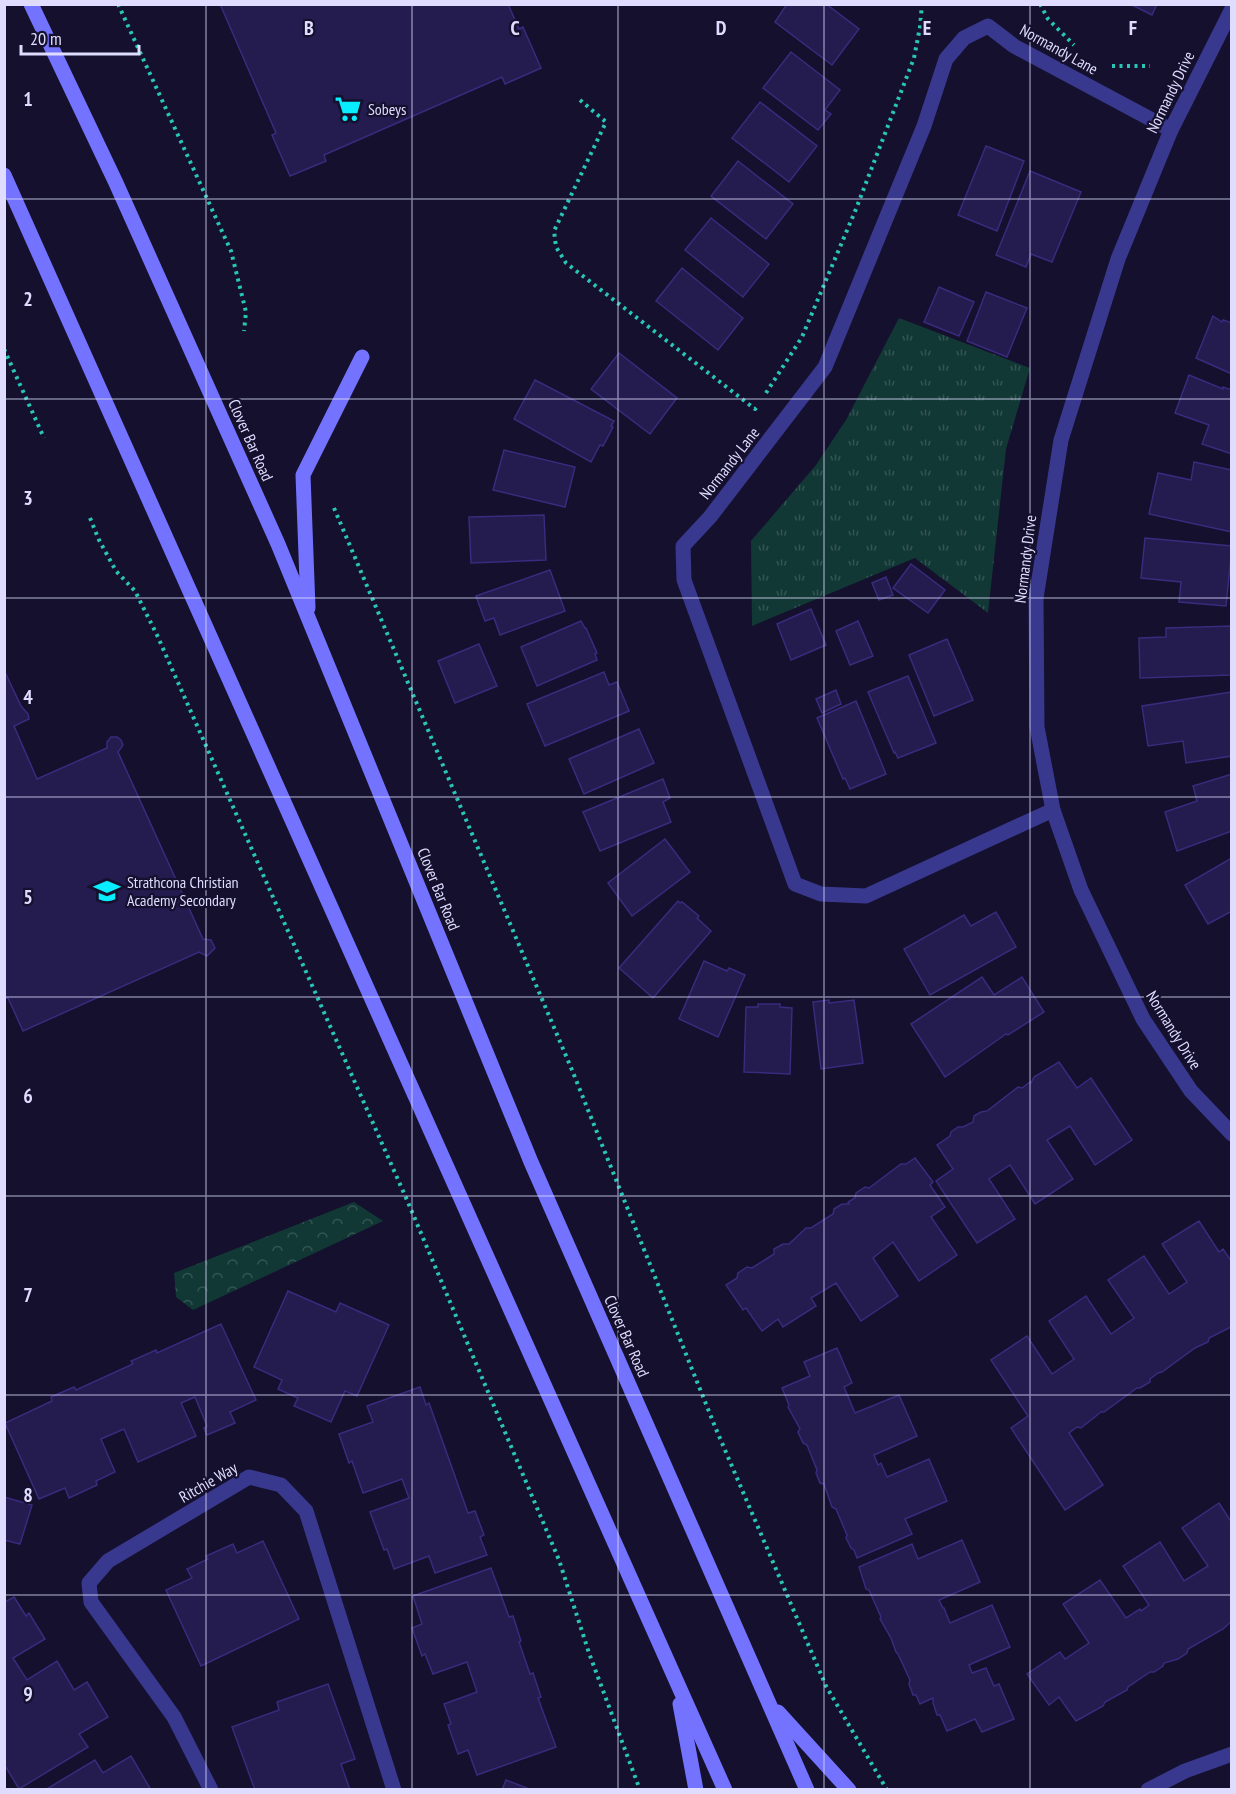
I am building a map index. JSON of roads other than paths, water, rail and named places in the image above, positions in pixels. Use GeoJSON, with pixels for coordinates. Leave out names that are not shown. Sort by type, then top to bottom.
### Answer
{"type":"FeatureCollection","features":[{"type":"Feature","properties":{"kind":"main road","name":"Clover Bar Road"},"geometry":{"type":"LineString","coordinates":[[31,4],[116,183],[309,617],[531,1162],[807,1790]]}},
{"type":"Feature","properties":{"kind":"main road"},"geometry":{"type":"LineString","coordinates":[[4,175],[725,1790]]}},
{"type":"Feature","properties":{"kind":"main road"},"geometry":{"type":"LineString","coordinates":[[309,617],[303,475],[362,357]]}},
{"type":"Feature","properties":{"kind":"main road"},"geometry":{"type":"LineString","coordinates":[[675,1681],[696,1790]]}},
{"type":"Feature","properties":{"kind":"main road"},"geometry":{"type":"LineString","coordinates":[[769,1701],[849,1790]]}},
{"type":"Feature","properties":{"kind":"street","name":"Normandy Drive"},"geometry":{"type":"LineString","coordinates":[[1232,9],[1171,129],[1118,259],[1060,440],[1036,598],[1038,727],[1053,810],[1081,890],[1143,1019],[1191,1091],[1232,1134]]}},
{"type":"Feature","properties":{"kind":"street","name":"Normandy Lane"},"geometry":{"type":"LineString","coordinates":[[1053,810],[866,896],[821,894],[795,884],[684,580],[683,546],[710,517],[825,367],[924,126],[946,59],[964,38],[988,26],[1014,46],[1171,129]]}},
{"type":"Feature","properties":{"kind":"street","name":"Ritchie Way"},"geometry":{"type":"LineString","coordinates":[[211,1790],[174,1717],[91,1602],[88,1583],[108,1561],[249,1477],[281,1485],[306,1511],[394,1790]]}},
{"type":"Feature","properties":{"kind":"street"},"geometry":{"type":"LineString","coordinates":[[1148,1790],[1185,1771],[1232,1754]]}},
{"type":"Feature","properties":{"kind":"place","name":"Sobeys"},"geometry":{"type":"Point","coordinates":[348,109]}},
{"type":"Feature","properties":{"kind":"place","name":"Strathcona Christian Academy Secondary"},"geometry":{"type":"Point","coordinates":[107,891]}}]}
